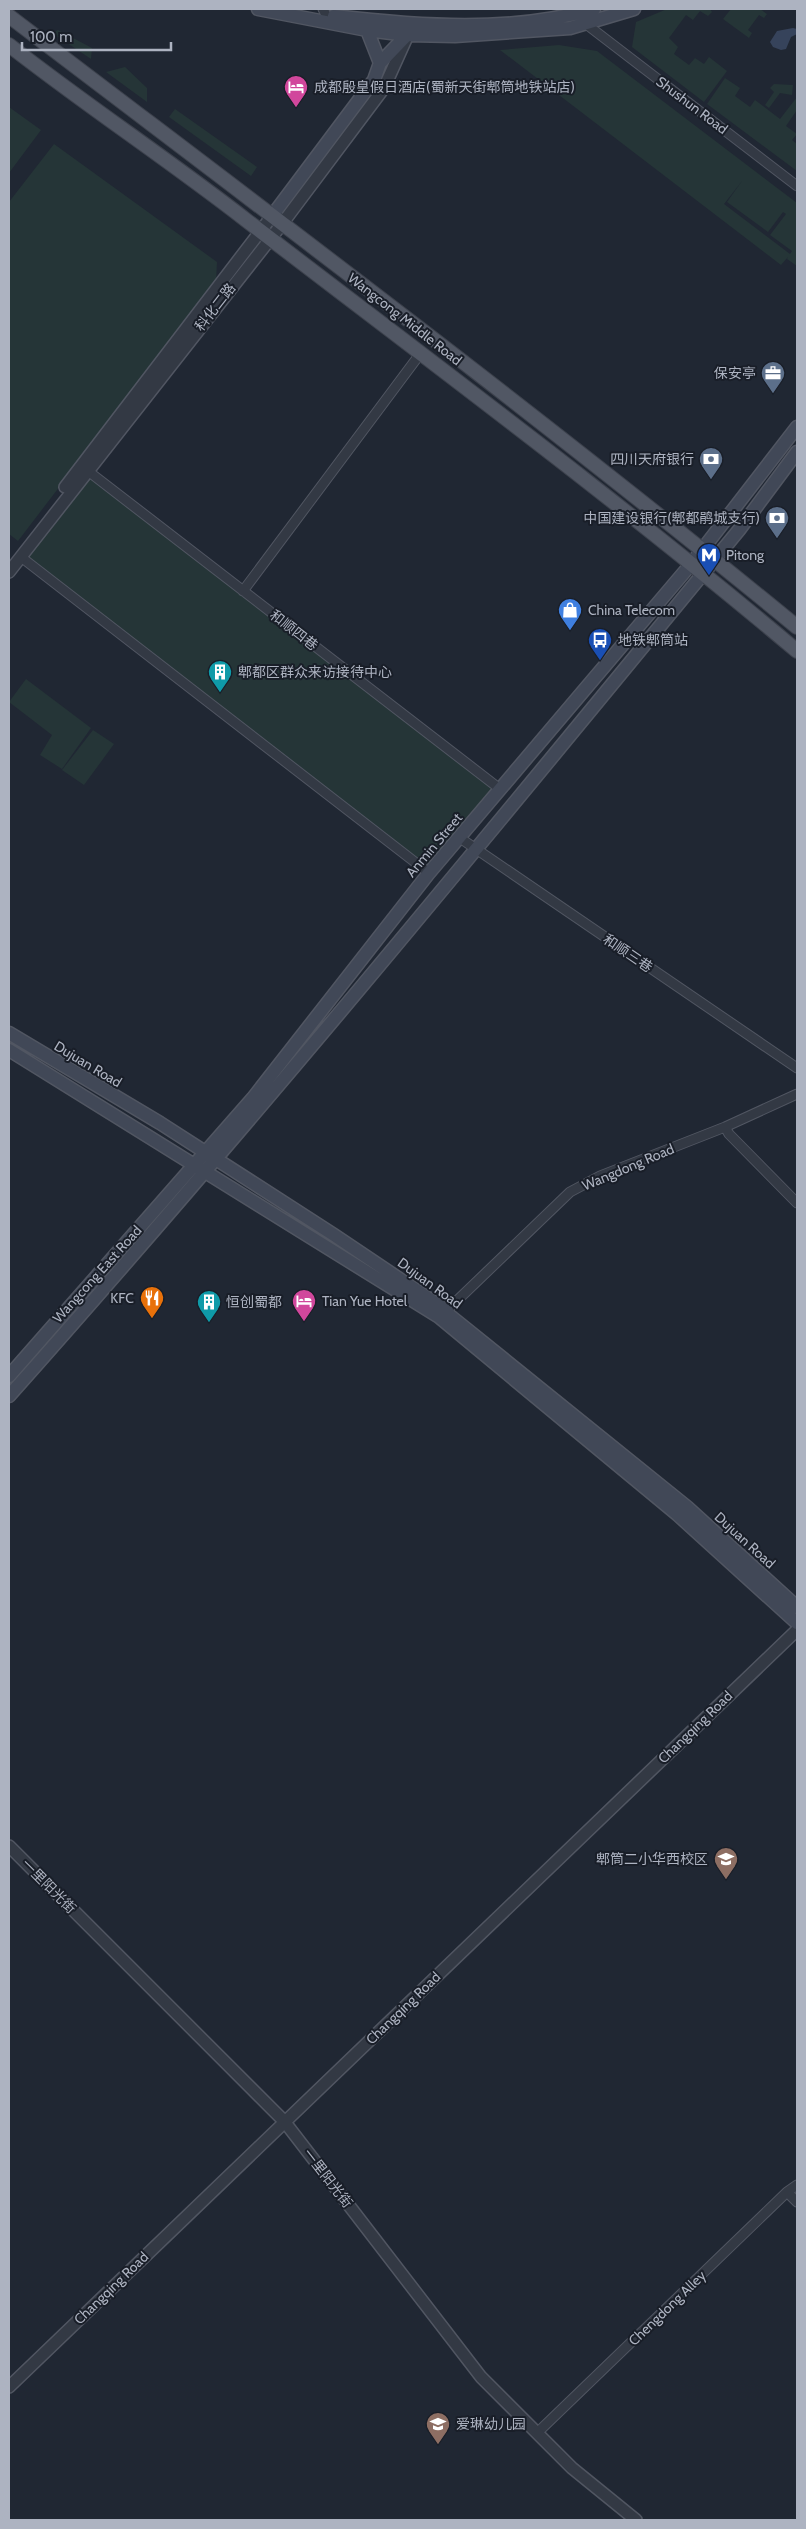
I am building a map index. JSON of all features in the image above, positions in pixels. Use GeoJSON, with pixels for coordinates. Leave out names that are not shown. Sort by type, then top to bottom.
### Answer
{"type":"FeatureCollection","features":[{"type":"Feature","properties":{"kind":"main road"},"geometry":{"type":"LineString","coordinates":[[258,9],[367,30],[408,35],[508,33],[570,28],[634,9]]}},
{"type":"Feature","properties":{"kind":"main road"},"geometry":{"type":"LineString","coordinates":[[295,9],[386,22],[455,25]]}},
{"type":"Feature","properties":{"kind":"main road"},"geometry":{"type":"LineString","coordinates":[[277,220],[374,80],[380,64],[408,35],[424,30],[455,25],[550,19],[594,9]]}},
{"type":"Feature","properties":{"kind":"main road","name":"Wangcong Middle Road"},"geometry":{"type":"LineString","coordinates":[[9,16],[277,220],[703,550],[797,627]]}},
{"type":"Feature","properties":{"kind":"main road"},"geometry":{"type":"LineString","coordinates":[[386,22],[408,35]]}},
{"type":"Feature","properties":{"kind":"main road"},"geometry":{"type":"LineString","coordinates":[[367,30],[380,64]]}},
{"type":"Feature","properties":{"kind":"main road","name":"Wangcong Middle Road"},"geometry":{"type":"LineString","coordinates":[[9,45],[77,98],[265,235],[704,572],[797,651]]}},
{"type":"Feature","properties":{"kind":"main road","name":"Anmin Street"},"geometry":{"type":"LineString","coordinates":[[206,1171],[211,1156],[253,1098],[430,873],[703,550],[797,427]]}},
{"type":"Feature","properties":{"kind":"main road","name":"Anmin Street"},"geometry":{"type":"LineString","coordinates":[[195,1164],[211,1156],[474,849],[704,572],[797,452]]}},
{"type":"Feature","properties":{"kind":"main road","name":"Dujuan Road"},"geometry":{"type":"LineString","coordinates":[[9,1033],[211,1156],[443,1314],[678,1515],[797,1623]]}},
{"type":"Feature","properties":{"kind":"main road","name":"Dujuan Road"},"geometry":{"type":"LineString","coordinates":[[9,1050],[443,1314],[449,1315],[687,1507],[797,1607]]}},
{"type":"Feature","properties":{"kind":"main road","name":"Wangcong East Road"},"geometry":{"type":"LineString","coordinates":[[9,1376],[195,1164]]}},
{"type":"Feature","properties":{"kind":"main road","name":"Wangcong East Road"},"geometry":{"type":"LineString","coordinates":[[9,1396],[206,1171]]}},
{"type":"Feature","properties":{"kind":"street","name":"Shushun Road"},"geometry":{"type":"LineString","coordinates":[[586,24],[797,186]]}},
{"type":"Feature","properties":{"kind":"street","name":"科化二路"},"geometry":{"type":"LineString","coordinates":[[9,572],[88,471],[265,235],[384,88],[408,35]]}},
{"type":"Feature","properties":{"kind":"street"},"geometry":{"type":"LineString","coordinates":[[9,561],[265,235]]}},
{"type":"Feature","properties":{"kind":"street"},"geometry":{"type":"LineString","coordinates":[[243,591],[420,354]]}},
{"type":"Feature","properties":{"kind":"street","name":"和顺四巷"},"geometry":{"type":"LineString","coordinates":[[88,471],[500,790]]}},
{"type":"Feature","properties":{"kind":"street"},"geometry":{"type":"LineString","coordinates":[[20,557],[430,873]]}},
{"type":"Feature","properties":{"kind":"street","name":"和顺三巷"},"geometry":{"type":"LineString","coordinates":[[460,838],[797,1068]]}},
{"type":"Feature","properties":{"kind":"street","name":"Wangdong Road"},"geometry":{"type":"LineString","coordinates":[[443,1314],[570,1192],[600,1176],[725,1126],[797,1094]]}},
{"type":"Feature","properties":{"kind":"street"},"geometry":{"type":"LineString","coordinates":[[725,1126],[729,1134],[797,1204]]}},
{"type":"Feature","properties":{"kind":"street","name":"Changqing Road"},"geometry":{"type":"LineString","coordinates":[[9,2386],[797,1630]]}},
{"type":"Feature","properties":{"kind":"street","name":"一里阳光街"},"geometry":{"type":"LineString","coordinates":[[9,1846],[284,2121],[481,2377],[572,2468],[636,2520]]}},
{"type":"Feature","properties":{"kind":"street","name":"Chengdong Alley"},"geometry":{"type":"LineString","coordinates":[[537,2433],[787,2192],[797,2186]]}},
{"type":"Feature","properties":{"kind":"street"},"geometry":{"type":"LineString","coordinates":[[787,2192],[797,2202]]}},
{"type":"Feature","properties":{"kind":"shaded area"},"geometry":{"type":"Polygon","coordinates":[[[667,9],[710,9],[712,12],[708,16],[700,11],[693,20],[686,15],[669,38],[678,47],[674,54],[689,65],[695,58],[704,64],[709,57],[727,71],[704,102],[632,47],[636,22],[667,9]]]}},
{"type":"Feature","properties":{"kind":"shaded area"},"geometry":{"type":"Polygon","coordinates":[[[731,9],[760,9],[767,14],[764,18],[759,15],[748,30],[752,33],[749,38],[723,19],[731,9]]]}},
{"type":"Feature","properties":{"kind":"shaded area"},"geometry":{"type":"Polygon","coordinates":[[[58,30],[92,48],[91,59],[52,33],[58,30]]]}},
{"type":"Feature","properties":{"kind":"shaded area"},"geometry":{"type":"Polygon","coordinates":[[[559,45],[597,51],[797,203],[797,266],[787,259],[788,257],[781,265],[500,50],[559,45]],[[742,181],[724,204],[790,254],[792,251],[770,235],[786,214],[783,212],[768,232],[727,202],[742,181]]]}},
{"type":"Feature","properties":{"kind":"shaded area"},"geometry":{"type":"Polygon","coordinates":[[[125,67],[147,88],[147,102],[106,72],[125,67]]]}},
{"type":"Feature","properties":{"kind":"shaded area"},"geometry":{"type":"Polygon","coordinates":[[[725,78],[740,88],[735,96],[750,107],[755,100],[780,119],[797,97],[797,110],[786,126],[797,134],[792,140],[797,144],[797,171],[707,104],[725,78]]]}},
{"type":"Feature","properties":{"kind":"shaded area"},"geometry":{"type":"Polygon","coordinates":[[[774,84],[793,85],[792,95],[780,93],[769,108],[765,105],[774,92],[770,88],[774,84]]]}},
{"type":"Feature","properties":{"kind":"shaded area"},"geometry":{"type":"Polygon","coordinates":[[[9,107],[41,130],[9,173],[9,107]]]}},
{"type":"Feature","properties":{"kind":"shaded area"},"geometry":{"type":"Polygon","coordinates":[[[175,109],[257,167],[251,176],[169,117],[175,109]]]}},
{"type":"Feature","properties":{"kind":"shaded area"},"geometry":{"type":"Polygon","coordinates":[[[54,144],[217,262],[216,282],[18,541],[9,534],[9,202],[54,144]]]}},
{"type":"Feature","properties":{"kind":"shaded area"},"geometry":{"type":"Polygon","coordinates":[[[89,475],[493,788],[429,867],[27,556],[89,475]]]}},
{"type":"Feature","properties":{"kind":"shaded area"},"geometry":{"type":"Polygon","coordinates":[[[26,679],[91,728],[62,769],[40,755],[52,735],[9,702],[26,679]]]}},
{"type":"Feature","properties":{"kind":"shaded area"},"geometry":{"type":"Polygon","coordinates":[[[93,730],[114,744],[84,785],[62,770],[93,730]]]}},
{"type":"Feature","properties":{"kind":"water"},"geometry":{"type":"Polygon","coordinates":[[[797,29],[797,34],[791,37],[786,49],[781,50],[773,47],[770,42],[777,31],[797,29]]]}},
{"type":"Feature","properties":{"kind":"place","name":"成都殷皇假日酒店(蜀新天街郫筒地铁站店)"},"geometry":{"type":"Point","coordinates":[296,108]}},
{"type":"Feature","properties":{"kind":"place","name":"保安亭"},"geometry":{"type":"Point","coordinates":[773,394]}},
{"type":"Feature","properties":{"kind":"place","name":"四川天府银行"},"geometry":{"type":"Point","coordinates":[711,480]}},
{"type":"Feature","properties":{"kind":"place","name":"中国建设银行(郫都鹃城支行)"},"geometry":{"type":"Point","coordinates":[777,539]}},
{"type":"Feature","properties":{"kind":"place","name":"Pitong"},"geometry":{"type":"Point","coordinates":[709,576]}},
{"type":"Feature","properties":{"kind":"place","name":"China Telecom"},"geometry":{"type":"Point","coordinates":[570,631]}},
{"type":"Feature","properties":{"kind":"place","name":"地铁郫筒站"},"geometry":{"type":"Point","coordinates":[600,661]}},
{"type":"Feature","properties":{"kind":"place","name":"郫都区群众来访接待中心"},"geometry":{"type":"Point","coordinates":[220,693]}},
{"type":"Feature","properties":{"kind":"place","name":"KFC"},"geometry":{"type":"Point","coordinates":[152,1319]}},
{"type":"Feature","properties":{"kind":"place","name":"Tian Yue Hotel"},"geometry":{"type":"Point","coordinates":[304,1322]}},
{"type":"Feature","properties":{"kind":"place","name":"恒创蜀都"},"geometry":{"type":"Point","coordinates":[209,1323]}},
{"type":"Feature","properties":{"kind":"place","name":"郫筒二小华西校区"},"geometry":{"type":"Point","coordinates":[726,1880]}},
{"type":"Feature","properties":{"kind":"place","name":"爱琳幼儿园"},"geometry":{"type":"Point","coordinates":[438,2445]}}]}
